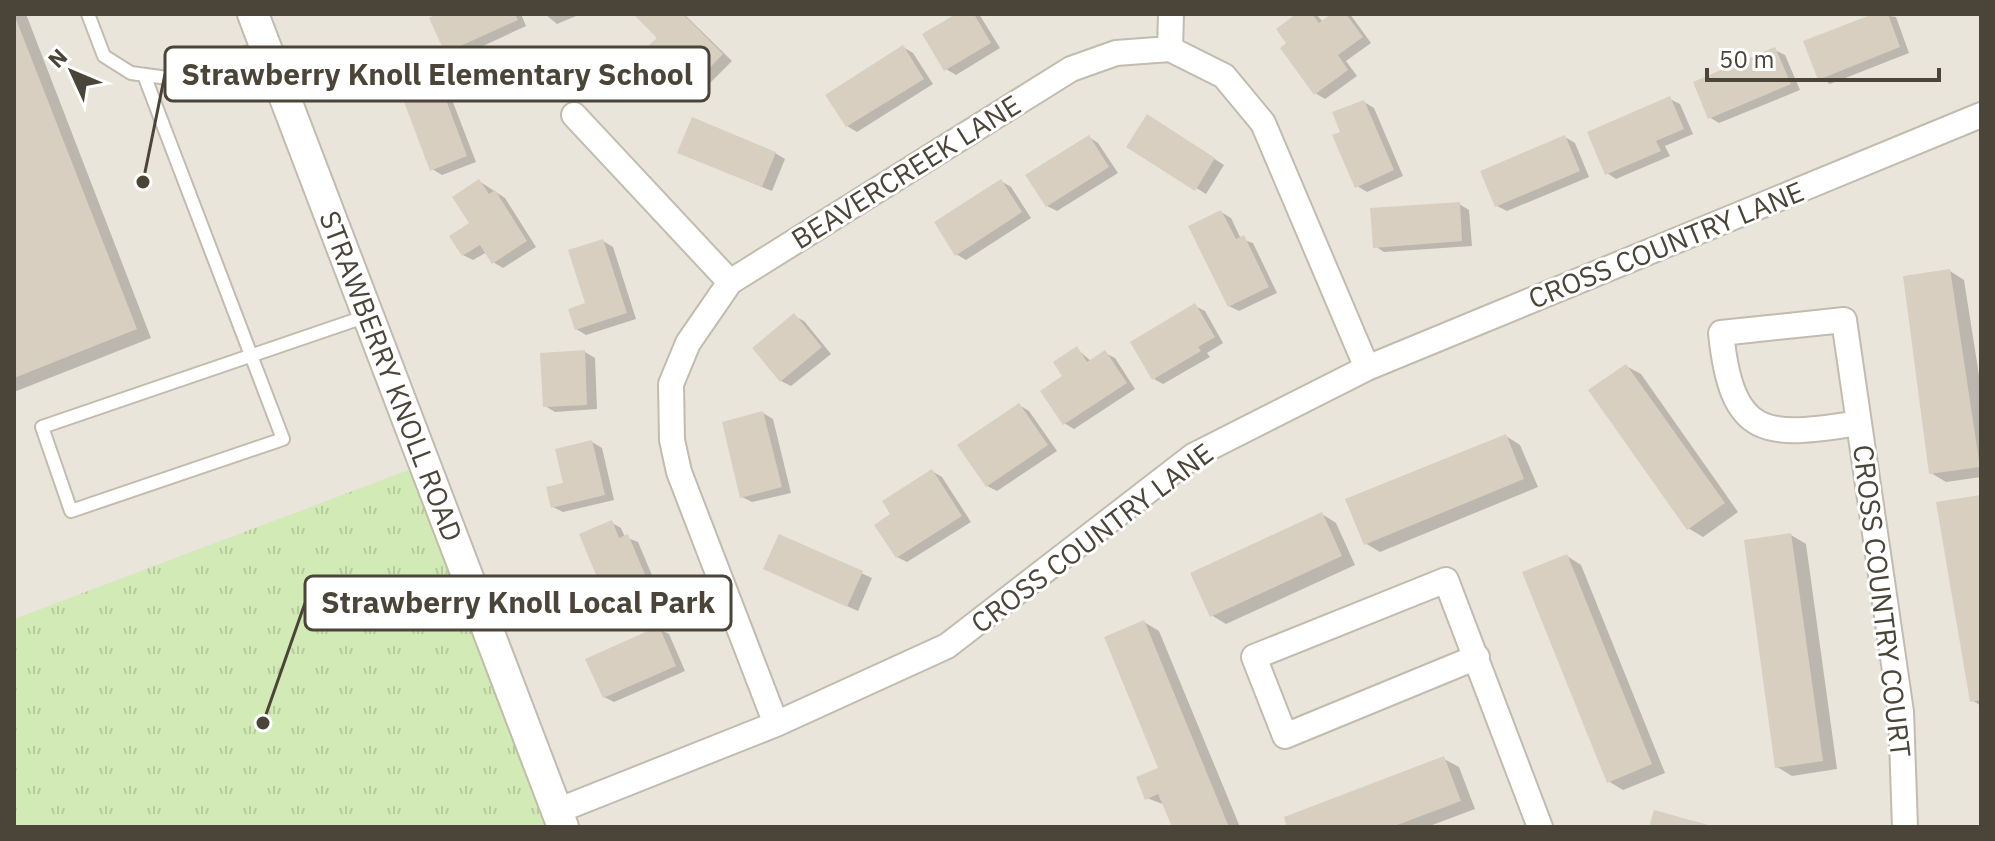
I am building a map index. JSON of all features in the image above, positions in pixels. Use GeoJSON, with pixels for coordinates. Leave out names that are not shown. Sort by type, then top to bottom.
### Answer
{"type":"FeatureCollection","features":[{"type":"Feature","properties":{"kind":"street","name":"STRAWBERRY KNOLL ROAD"},"geometry":{"type":"LineString","coordinates":[[253,14],[560,819]]}},
{"type":"Feature","properties":{"kind":"street"},"geometry":{"type":"LineString","coordinates":[[1171,14],[1170,49],[1224,76],[1263,123],[1367,368]]}},
{"type":"Feature","properties":{"kind":"street","name":"BEAVERCREEK LANE"},"geometry":{"type":"LineString","coordinates":[[776,724],[679,472],[672,440],[671,384],[688,343],[730,282],[1071,69],[1116,53],[1170,49]]}},
{"type":"Feature","properties":{"kind":"street"},"geometry":{"type":"LineString","coordinates":[[574,115],[730,282]]}},
{"type":"Feature","properties":{"kind":"street","name":"CROSS COUNTRY LANE"},"geometry":{"type":"LineString","coordinates":[[560,819],[947,646],[1193,456],[1367,368],[1981,115]]}},
{"type":"Feature","properties":{"kind":"street","name":"CROSS COUNTRY COURT"},"geometry":{"type":"LineString","coordinates":[[1859,423],[1799,433],[1765,428],[1741,412],[1725,376],[1721,333],[1844,320],[1859,423],[1901,712],[1905,827]]}},
{"type":"Feature","properties":{"kind":"street"},"geometry":{"type":"LineString","coordinates":[[1477,657],[1285,736],[1254,657],[1446,580],[1477,657],[1540,827]]}},
{"type":"Feature","properties":{"kind":"lane"},"geometry":{"type":"LineString","coordinates":[[88,14],[104,56],[131,73],[175,79],[265,46]]}},
{"type":"Feature","properties":{"kind":"lane"},"geometry":{"type":"LineString","coordinates":[[144,75],[251,357],[283,439],[71,511],[42,427],[251,357],[368,315]]}},
{"type":"Feature","properties":{"kind":"shaded area"},"geometry":{"type":"Polygon","coordinates":[[[14,14],[1981,14],[1981,827],[14,827],[14,14]]]}},
{"type":"Feature","properties":{"kind":"green space"},"geometry":{"type":"Polygon","coordinates":[[[416,467],[552,827],[14,827],[14,619],[416,467]]]}},
{"type":"Feature","properties":{"kind":"building"},"geometry":{"type":"Polygon","coordinates":[[[14,14],[137,329],[14,378],[14,14]]]}},
{"type":"Feature","properties":{"kind":"building"},"geometry":{"type":"Polygon","coordinates":[[[437,14],[515,14],[518,20],[445,53],[429,18],[437,14]]]}},
{"type":"Feature","properties":{"kind":"building"},"geometry":{"type":"Polygon","coordinates":[[[633,14],[683,14],[723,54],[691,87],[649,45],[657,38],[633,14]]]}},
{"type":"Feature","properties":{"kind":"building"},"geometry":{"type":"Polygon","coordinates":[[[956,14],[974,14],[991,43],[944,71],[922,34],[956,14]]]}},
{"type":"Feature","properties":{"kind":"building"},"geometry":{"type":"Polygon","coordinates":[[[1296,14],[1312,14],[1319,23],[1331,14],[1346,14],[1363,37],[1338,55],[1348,70],[1314,95],[1280,48],[1286,43],[1276,29],[1296,14]]]}},
{"type":"Feature","properties":{"kind":"building"},"geometry":{"type":"Polygon","coordinates":[[[1873,14],[1888,14],[1900,47],[1818,80],[1803,41],[1873,14]]]}},
{"type":"Feature","properties":{"kind":"building"},"geometry":{"type":"Polygon","coordinates":[[[903,45],[924,79],[846,127],[825,95],[903,45]]]}},
{"type":"Feature","properties":{"kind":"building"},"geometry":{"type":"Polygon","coordinates":[[[1775,47],[1791,84],[1708,119],[1693,82],[1775,47]]]}},
{"type":"Feature","properties":{"kind":"building"},"geometry":{"type":"Polygon","coordinates":[[[440,84],[467,156],[430,171],[403,99],[440,84]]]}},
{"type":"Feature","properties":{"kind":"building"},"geometry":{"type":"Polygon","coordinates":[[[1670,96],[1684,129],[1656,141],[1661,151],[1605,175],[1587,132],[1670,96]]]}},
{"type":"Feature","properties":{"kind":"building"},"geometry":{"type":"Polygon","coordinates":[[[1364,100],[1394,170],[1355,188],[1332,135],[1340,132],[1332,112],[1364,100]]]}},
{"type":"Feature","properties":{"kind":"building"},"geometry":{"type":"Polygon","coordinates":[[[1147,114],[1215,158],[1195,191],[1126,147],[1147,114]]]}},
{"type":"Feature","properties":{"kind":"building"},"geometry":{"type":"Polygon","coordinates":[[[692,117],[776,152],[762,187],[677,153],[692,117]]]}},
{"type":"Feature","properties":{"kind":"building"},"geometry":{"type":"Polygon","coordinates":[[[1089,135],[1109,167],[1046,207],[1025,175],[1089,135]]]}},
{"type":"Feature","properties":{"kind":"building"},"geometry":{"type":"Polygon","coordinates":[[[1565,135],[1580,171],[1495,207],[1480,171],[1565,135]]]}},
{"type":"Feature","properties":{"kind":"building"},"geometry":{"type":"Polygon","coordinates":[[[479,179],[489,194],[495,190],[527,241],[492,264],[480,245],[462,256],[449,236],[469,223],[452,197],[479,179]]]}},
{"type":"Feature","properties":{"kind":"building"},"geometry":{"type":"Polygon","coordinates":[[[1001,179],[1022,212],[955,256],[934,222],[1001,179]]]}},
{"type":"Feature","properties":{"kind":"building"},"geometry":{"type":"Polygon","coordinates":[[[1460,202],[1462,241],[1373,248],[1370,208],[1460,202]]]}},
{"type":"Feature","properties":{"kind":"building"},"geometry":{"type":"Polygon","coordinates":[[[1221,210],[1236,239],[1244,235],[1269,287],[1228,307],[1188,226],[1221,210]]]}},
{"type":"Feature","properties":{"kind":"building"},"geometry":{"type":"Polygon","coordinates":[[[603,239],[627,313],[575,330],[568,309],[585,303],[568,250],[603,239]]]}},
{"type":"Feature","properties":{"kind":"building"},"geometry":{"type":"Polygon","coordinates":[[[1950,269],[1980,467],[1929,474],[1903,276],[1950,269]]]}},
{"type":"Feature","properties":{"kind":"building"},"geometry":{"type":"Polygon","coordinates":[[[1195,303],[1215,337],[1198,347],[1201,351],[1152,380],[1130,342],[1195,303]]]}},
{"type":"Feature","properties":{"kind":"building"},"geometry":{"type":"Polygon","coordinates":[[[794,313],[822,347],[780,382],[752,348],[794,313]]]}},
{"type":"Feature","properties":{"kind":"building"},"geometry":{"type":"Polygon","coordinates":[[[1077,346],[1087,362],[1105,350],[1127,383],[1063,425],[1040,391],[1062,376],[1053,362],[1077,346]]]}},
{"type":"Feature","properties":{"kind":"building"},"geometry":{"type":"Polygon","coordinates":[[[585,350],[587,405],[543,407],[540,353],[585,350]]]}},
{"type":"Feature","properties":{"kind":"building"},"geometry":{"type":"Polygon","coordinates":[[[1626,364],[1725,503],[1687,530],[1588,390],[1626,364]]]}},
{"type":"Feature","properties":{"kind":"building"},"geometry":{"type":"Polygon","coordinates":[[[1019,403],[1048,445],[986,487],[957,445],[1019,403]]]}},
{"type":"Feature","properties":{"kind":"building"},"geometry":{"type":"Polygon","coordinates":[[[763,411],[782,487],[740,498],[722,422],[763,411]]]}},
{"type":"Feature","properties":{"kind":"building"},"geometry":{"type":"Polygon","coordinates":[[[1506,434],[1524,479],[1364,545],[1345,499],[1506,434]]]}},
{"type":"Feature","properties":{"kind":"building"},"geometry":{"type":"Polygon","coordinates":[[[592,440],[605,495],[551,508],[546,487],[563,483],[555,449],[592,440]]]}},
{"type":"Feature","properties":{"kind":"building"},"geometry":{"type":"Polygon","coordinates":[[[932,469],[962,516],[896,558],[874,525],[890,514],[882,501],[932,469]]]}},
{"type":"Feature","properties":{"kind":"building"},"geometry":{"type":"Polygon","coordinates":[[[1980,495],[1981,700],[1970,702],[1936,502],[1980,495]]]}},
{"type":"Feature","properties":{"kind":"building"},"geometry":{"type":"Polygon","coordinates":[[[1322,512],[1342,556],[1210,617],[1190,573],[1322,512]]]}},
{"type":"Feature","properties":{"kind":"building"},"geometry":{"type":"Polygon","coordinates":[[[612,520],[619,538],[628,534],[651,589],[609,606],[579,534],[612,520]]]}},
{"type":"Feature","properties":{"kind":"building"},"geometry":{"type":"Polygon","coordinates":[[[1791,533],[1823,761],[1775,768],[1744,540],[1791,533]]]}},
{"type":"Feature","properties":{"kind":"building"},"geometry":{"type":"Polygon","coordinates":[[[779,534],[863,571],[847,607],[763,569],[779,534]]]}},
{"type":"Feature","properties":{"kind":"building"},"geometry":{"type":"Polygon","coordinates":[[[1567,554],[1652,764],[1607,783],[1522,572],[1567,554]]]}},
{"type":"Feature","properties":{"kind":"building"},"geometry":{"type":"Polygon","coordinates":[[[1144,620],[1229,827],[1172,827],[1158,794],[1145,800],[1136,777],[1158,768],[1104,637],[1144,620]]]}},
{"type":"Feature","properties":{"kind":"building"},"geometry":{"type":"Polygon","coordinates":[[[659,626],[676,666],[603,698],[585,659],[659,626]]]}},
{"type":"Feature","properties":{"kind":"building"},"geometry":{"type":"Polygon","coordinates":[[[1444,756],[1461,801],[1392,827],[1287,827],[1284,817],[1444,756]]]}},
{"type":"Feature","properties":{"kind":"building"},"geometry":{"type":"Polygon","coordinates":[[[1654,810],[1712,826],[1649,827],[1654,810]]]}},
{"type":"Feature","properties":{"kind":"place","name":"Strawberry Knoll Elementary School"},"geometry":{"type":"Point","coordinates":[143,182]}},
{"type":"Feature","properties":{"kind":"place","name":"Strawberry Knoll Local Park"},"geometry":{"type":"Point","coordinates":[263,723]}}]}
